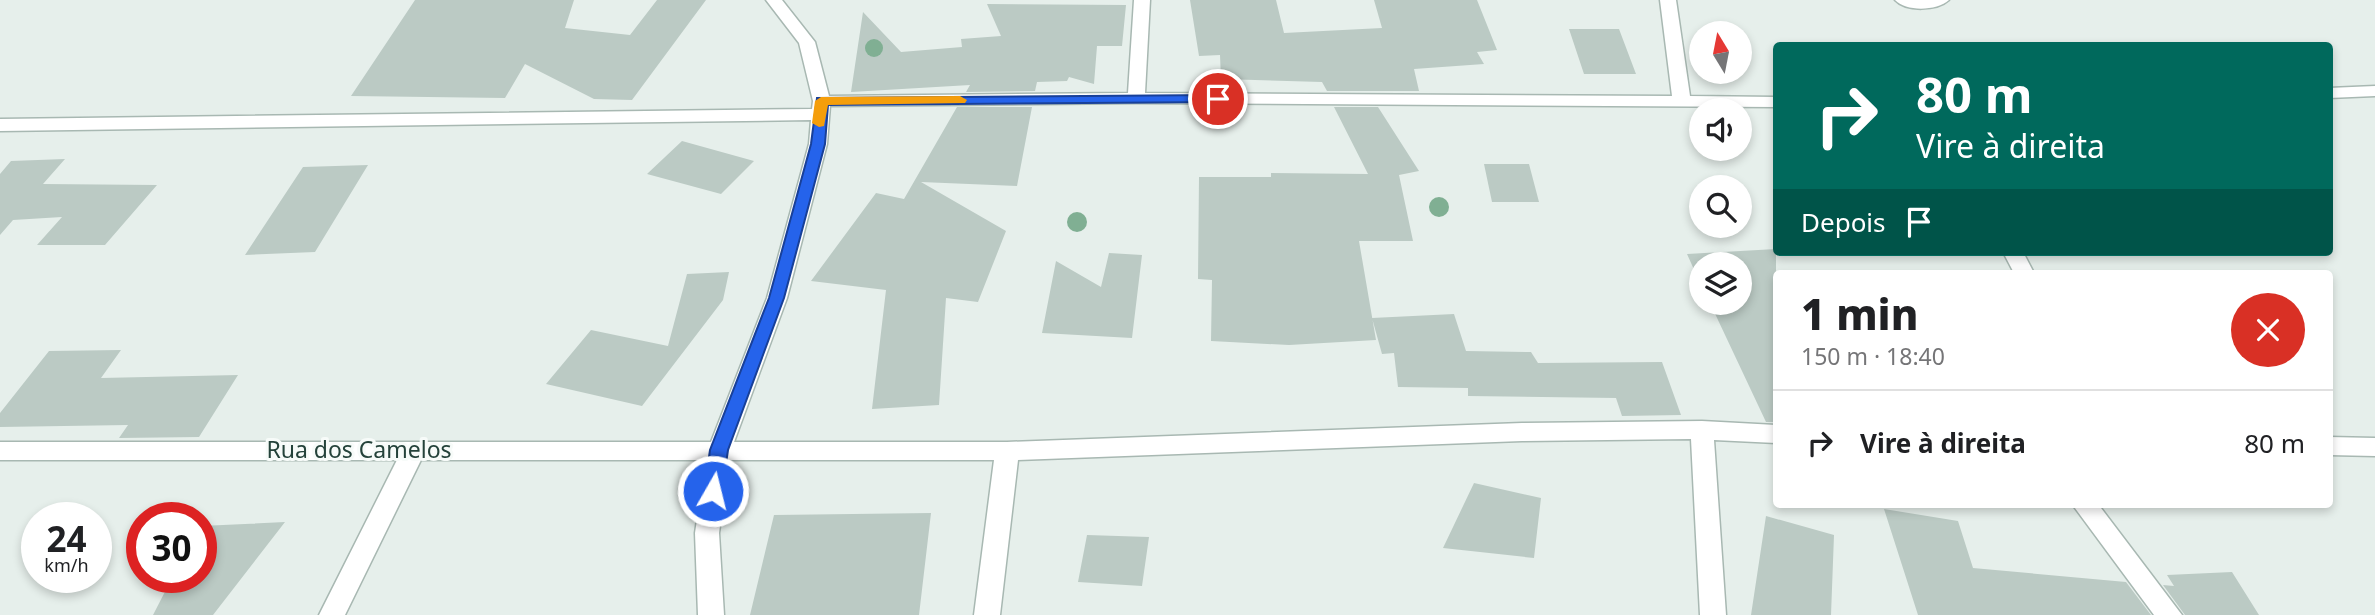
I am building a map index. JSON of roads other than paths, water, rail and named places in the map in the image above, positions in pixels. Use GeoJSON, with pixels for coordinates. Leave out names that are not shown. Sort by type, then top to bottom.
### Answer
{"type":"FeatureCollection","features":[{"type":"Feature","properties":{"kind":"street"},"geometry":{"type":"LineString","coordinates":[[711,615],[707,533],[719,450],[776,298],[818,144],[821,107],[807,42],[774,0]]}},
{"type":"Feature","properties":{"kind":"street"},"geometry":{"type":"LineString","coordinates":[[1136,98],[1142,0]]}},
{"type":"Feature","properties":{"kind":"street"},"geometry":{"type":"LineString","coordinates":[[1668,0],[1682,101]]}},
{"type":"Feature","properties":{"kind":"street"},"geometry":{"type":"LineString","coordinates":[[1903,0],[1913,4],[1941,0]]}},
{"type":"Feature","properties":{"kind":"street"},"geometry":{"type":"LineString","coordinates":[[2333,93],[2375,91]]}},
{"type":"Feature","properties":{"kind":"street"},"geometry":{"type":"LineString","coordinates":[[0,125],[1136,98],[1773,102]]}},
{"type":"Feature","properties":{"kind":"street"},"geometry":{"type":"LineString","coordinates":[[1702,430],[1713,615]]}},
{"type":"Feature","properties":{"kind":"street","name":"Rua dos Camelos"},"geometry":{"type":"LineString","coordinates":[[0,451],[1007,451],[1354,436],[1702,430],[1773,434]]}},
{"type":"Feature","properties":{"kind":"street"},"geometry":{"type":"LineString","coordinates":[[2333,446],[2375,447]]}},
{"type":"Feature","properties":{"kind":"street"},"geometry":{"type":"LineString","coordinates":[[332,615],[414,450]]}},
{"type":"Feature","properties":{"kind":"street"},"geometry":{"type":"LineString","coordinates":[[987,615],[1007,451]]}},
{"type":"Feature","properties":{"kind":"street"},"geometry":{"type":"LineString","coordinates":[[2087,508],[2169,615]]}}]}
